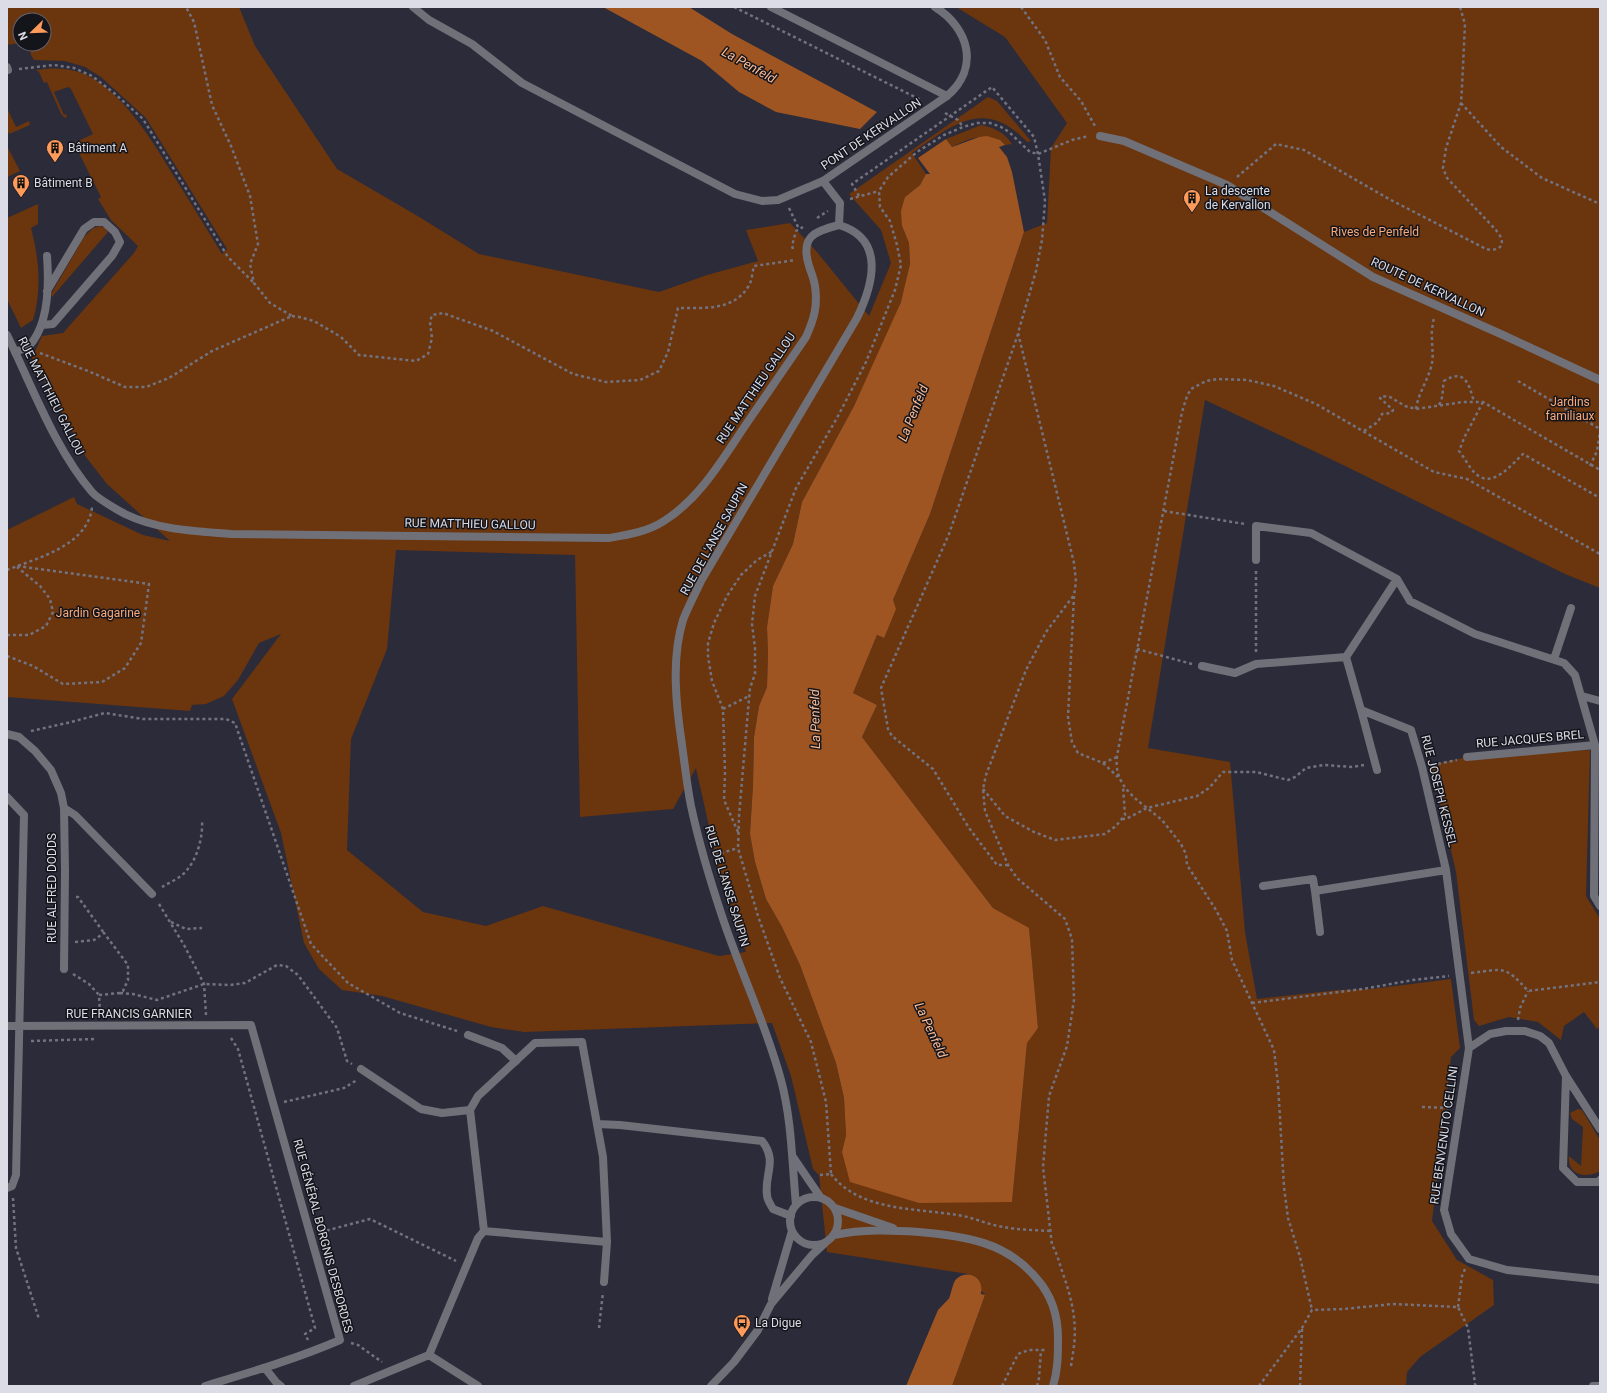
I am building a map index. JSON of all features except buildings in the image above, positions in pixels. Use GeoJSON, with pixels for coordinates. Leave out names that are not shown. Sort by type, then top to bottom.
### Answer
{"type":"FeatureCollection","features":[{"type":"Feature","properties":{"kind":"street","name":"PONT DE KERVALLON"},"geometry":{"type":"LineString","coordinates":[[412,7],[429,20],[472,44],[522,84],[730,192],[762,201],[778,200],[823,181],[933,106],[955,89],[962,80],[967,68],[967,55],[959,28],[947,14],[935,7]]}},
{"type":"Feature","properties":{"kind":"street"},"geometry":{"type":"LineString","coordinates":[[771,7],[947,96]]}},
{"type":"Feature","properties":{"kind":"street","name":"ROUTE DE KERVALLON"},"geometry":{"type":"LineString","coordinates":[[1100,136],[1124,141],[1227,185],[1372,277],[1600,380]]}},
{"type":"Feature","properties":{"kind":"street"},"geometry":{"type":"LineString","coordinates":[[823,181],[840,203],[839,224]]}},
{"type":"Feature","properties":{"kind":"street"},"geometry":{"type":"LineString","coordinates":[[42,325],[52,324],[112,256],[120,242],[115,232],[104,222],[94,222],[84,229],[47,291]]}},
{"type":"Feature","properties":{"kind":"street","name":"RUE MATTHIEU GALLOU"},"geometry":{"type":"LineString","coordinates":[[8,338],[66,457],[93,493],[125,514],[159,526],[181,530],[231,534],[608,538],[628,535],[653,527],[664,521],[688,503],[708,481],[806,337],[814,317],[816,300],[815,284],[809,265],[806,246],[807,242],[814,234],[839,224]]}},
{"type":"Feature","properties":{"kind":"street","name":"RUE DE L'ANSE SAUPIN"},"geometry":{"type":"LineString","coordinates":[[796,1206],[788,1109],[781,1080],[722,916],[704,858],[691,806],[679,725],[676,675],[678,647],[684,620],[701,581],[857,318],[866,299],[871,282],[872,265],[870,252],[865,241],[856,232],[839,224]]}},
{"type":"Feature","properties":{"kind":"street"},"geometry":{"type":"LineString","coordinates":[[15,352],[29,346],[42,325],[47,291],[47,256]]}},
{"type":"Feature","properties":{"kind":"street"},"geometry":{"type":"LineString","coordinates":[[1256,560],[1256,526],[1312,532],[1397,579],[1410,601],[1468,631],[1564,663],[1575,675],[1595,745],[1594,896],[1600,906]]}},
{"type":"Feature","properties":{"kind":"street"},"geometry":{"type":"LineString","coordinates":[[1376,767],[1346,657],[1397,579]]}},
{"type":"Feature","properties":{"kind":"street"},"geometry":{"type":"LineString","coordinates":[[1554,659],[1571,608]]}},
{"type":"Feature","properties":{"kind":"street"},"geometry":{"type":"LineString","coordinates":[[1202,666],[1235,673],[1256,664],[1346,657]]}},
{"type":"Feature","properties":{"kind":"street"},"geometry":{"type":"LineString","coordinates":[[1582,696],[1600,701]]}},
{"type":"Feature","properties":{"kind":"street","name":"RUE JOSEPH KESSEL"},"geometry":{"type":"LineString","coordinates":[[1361,710],[1412,730],[1446,870],[1469,1048]]}},
{"type":"Feature","properties":{"kind":"street","name":"RUE ALFRED DODDS"},"geometry":{"type":"LineString","coordinates":[[9,734],[18,737],[35,751],[51,770],[61,793],[64,808],[64,968]]}},
{"type":"Feature","properties":{"kind":"street","name":"RUE JACQUES BREL"},"geometry":{"type":"LineString","coordinates":[[1467,757],[1595,745]]}},
{"type":"Feature","properties":{"kind":"street"},"geometry":{"type":"LineString","coordinates":[[7,797],[24,815],[16,1175],[10,1187]]}},
{"type":"Feature","properties":{"kind":"street"},"geometry":{"type":"LineString","coordinates":[[64,808],[75,815],[152,894]]}},
{"type":"Feature","properties":{"kind":"street"},"geometry":{"type":"LineString","coordinates":[[1315,891],[1446,870]]}},
{"type":"Feature","properties":{"kind":"street"},"geometry":{"type":"LineString","coordinates":[[1263,886],[1313,879],[1320,932]]}},
{"type":"Feature","properties":{"kind":"street","name":"RUE FRANCIS GARNIER"},"geometry":{"type":"LineString","coordinates":[[7,1026],[251,1025]]}},
{"type":"Feature","properties":{"kind":"street","name":"RUE GÉNÉRAL BORGNIS DESBORDES"},"geometry":{"type":"LineString","coordinates":[[205,1386],[312,1352],[340,1340],[251,1025]]}},
{"type":"Feature","properties":{"kind":"street"},"geometry":{"type":"LineString","coordinates":[[1469,1048],[1490,1034],[1525,1031],[1540,1036],[1550,1043],[1566,1076],[1600,1129]]}},
{"type":"Feature","properties":{"kind":"street"},"geometry":{"type":"LineString","coordinates":[[468,1034],[502,1048],[516,1061]]}},
{"type":"Feature","properties":{"kind":"street"},"geometry":{"type":"LineString","coordinates":[[484,1232],[470,1110],[478,1096],[535,1043],[582,1042],[603,1158],[607,1242],[604,1282]]}},
{"type":"Feature","properties":{"kind":"street","name":"RUE BENVENUTO CELLINI"},"geometry":{"type":"LineString","coordinates":[[1469,1048],[1444,1210],[1451,1234],[1470,1259]]}},
{"type":"Feature","properties":{"kind":"street"},"geometry":{"type":"LineString","coordinates":[[361,1069],[421,1110],[442,1113],[470,1110]]}},
{"type":"Feature","properties":{"kind":"street"},"geometry":{"type":"LineString","coordinates":[[1566,1076],[1563,1168],[1578,1182],[1598,1182],[1600,1180]]}},
{"type":"Feature","properties":{"kind":"street"},"geometry":{"type":"LineString","coordinates":[[597,1124],[620,1125],[762,1141],[768,1149],[770,1160],[766,1195],[773,1209],[791,1216]]}},
{"type":"Feature","properties":{"kind":"street","name":"RUE DE L'ANSE SAUPIN"},"geometry":{"type":"LineString","coordinates":[[793,1156],[804,1175],[821,1198]]}},
{"type":"Feature","properties":{"kind":"street"},"geometry":{"type":"LineString","coordinates":[[711,1386],[739,1356],[758,1330],[771,1304],[792,1231],[791,1216],[796,1206],[806,1199],[814,1197],[821,1198],[835,1208],[903,1231]]}},
{"type":"Feature","properties":{"kind":"street"},"geometry":{"type":"LineString","coordinates":[[771,1304],[812,1255],[834,1235],[838,1224],[838,1215],[835,1208]]}},
{"type":"Feature","properties":{"kind":"street"},"geometry":{"type":"LineString","coordinates":[[834,1235],[852,1231],[878,1230],[903,1231],[965,1238],[987,1244],[1016,1258],[1029,1269],[1041,1284],[1054,1307],[1058,1331],[1058,1351],[1057,1373],[1053,1386]]}},
{"type":"Feature","properties":{"kind":"street"},"geometry":{"type":"LineString","coordinates":[[792,1231],[796,1238],[809,1245],[818,1246],[825,1243]]}},
{"type":"Feature","properties":{"kind":"street"},"geometry":{"type":"LineString","coordinates":[[354,1386],[429,1355],[478,1238],[484,1232],[607,1242]]}},
{"type":"Feature","properties":{"kind":"street"},"geometry":{"type":"LineString","coordinates":[[1470,1259],[1507,1270],[1600,1280]]}},
{"type":"Feature","properties":{"kind":"street"},"geometry":{"type":"LineString","coordinates":[[429,1355],[478,1386]]}},
{"type":"Feature","properties":{"kind":"street"},"geometry":{"type":"LineString","coordinates":[[265,1368],[281,1386]]}},
{"type":"Feature","properties":{"kind":"street"},"geometry":{"type":"LineString","coordinates":[[1593,1386],[1600,1386]]}},
{"type":"Feature","properties":{"kind":"path"},"geometry":{"type":"LineString","coordinates":[[186,7],[194,22],[212,105],[250,196],[258,244],[250,264],[254,283]]}},
{"type":"Feature","properties":{"kind":"path"},"geometry":{"type":"LineString","coordinates":[[734,7],[951,115],[963,126]]}},
{"type":"Feature","properties":{"kind":"path"},"geometry":{"type":"LineString","coordinates":[[1021,7],[1045,40],[1060,77],[1081,101],[1100,136],[1085,136],[1038,154],[1030,152],[1010,132],[990,123],[977,122],[963,126],[944,135],[917,152],[888,177],[879,191],[880,207],[890,221],[901,265],[891,302],[866,362],[837,418],[796,488],[755,596],[752,624],[755,648],[755,674],[749,696],[738,848],[758,916],[780,978],[811,1042],[826,1102],[831,1174],[839,1184],[849,1192],[876,1202],[923,1211],[958,1215],[1004,1227],[1050,1231]]}},
{"type":"Feature","properties":{"kind":"path"},"geometry":{"type":"LineString","coordinates":[[1227,185],[1276,144],[1304,150],[1389,199],[1486,249],[1493,250],[1498,248],[1501,245],[1501,238],[1495,229],[1447,178],[1443,168],[1446,148],[1461,104],[1465,24],[1460,7]]}},
{"type":"Feature","properties":{"kind":"path"},"geometry":{"type":"LineString","coordinates":[[8,69],[54,65],[74,68],[92,76],[114,93],[143,119],[228,257],[254,283],[270,303],[292,316],[314,321],[342,337],[359,355],[416,361],[428,354],[432,338],[430,322],[432,315],[443,313],[493,331],[573,374],[606,382],[640,380],[659,371],[668,352],[678,308],[714,308],[736,300],[749,287],[754,266],[793,260]]}},
{"type":"Feature","properties":{"kind":"path"},"geometry":{"type":"LineString","coordinates":[[859,196],[852,184],[992,87],[1034,137],[1038,154],[1044,201],[1042,240],[1036,271],[1018,333],[949,534],[881,688],[888,729],[892,736],[933,769],[969,828],[997,865],[1008,865]]}},
{"type":"Feature","properties":{"kind":"path"},"geometry":{"type":"LineString","coordinates":[[1461,104],[1501,147],[1542,178],[1600,204]]}},
{"type":"Feature","properties":{"kind":"path"},"geometry":{"type":"LineString","coordinates":[[786,197],[799,229]]}},
{"type":"Feature","properties":{"kind":"path"},"geometry":{"type":"LineString","coordinates":[[1416,409],[1419,396],[1430,368],[1434,350],[1432,339],[1434,317],[1441,307]]}},
{"type":"Feature","properties":{"kind":"path"},"geometry":{"type":"LineString","coordinates":[[15,352],[40,353],[88,371],[125,388],[146,387],[169,378],[212,351],[292,316]]}},
{"type":"Feature","properties":{"kind":"path"},"geometry":{"type":"LineString","coordinates":[[1018,333],[1074,563],[1076,582],[1074,595],[1068,717],[1072,742],[1078,753],[1103,763],[1118,777],[1123,786],[1135,799],[1162,820],[1181,844],[1186,854],[1187,865],[1216,910],[1227,931],[1232,960],[1274,1050],[1278,1084],[1284,1187],[1288,1218],[1300,1257],[1312,1310],[1302,1328],[1259,1386]]}},
{"type":"Feature","properties":{"kind":"path"},"geometry":{"type":"LineString","coordinates":[[1439,405],[1443,396],[1442,388],[1444,381],[1454,375],[1461,376],[1466,380],[1474,402]]}},
{"type":"Feature","properties":{"kind":"path"},"geometry":{"type":"LineString","coordinates":[[1118,777],[1116,765],[1117,756],[1182,412],[1187,396],[1195,386],[1206,381],[1218,379],[1247,380],[1274,386],[1316,404],[1434,472],[1467,478],[1600,554]]}},
{"type":"Feature","properties":{"kind":"path"},"geometry":{"type":"LineString","coordinates":[[1518,381],[1600,430],[1597,451],[1590,466]]}},
{"type":"Feature","properties":{"kind":"path"},"geometry":{"type":"LineString","coordinates":[[1364,431],[1378,422],[1382,414],[1391,413],[1391,408],[1380,398],[1382,396],[1390,397],[1405,406],[1416,409],[1439,405],[1482,402],[1590,466],[1600,470]]}},
{"type":"Feature","properties":{"kind":"path"},"geometry":{"type":"LineString","coordinates":[[1482,402],[1465,436],[1460,451],[1476,474],[1482,478],[1497,476],[1505,472],[1523,454],[1600,498]]}},
{"type":"Feature","properties":{"kind":"path"},"geometry":{"type":"LineString","coordinates":[[7,570],[66,546],[83,531],[91,513],[93,493]]}},
{"type":"Feature","properties":{"kind":"path"},"geometry":{"type":"LineString","coordinates":[[1163,511],[1256,526]]}},
{"type":"Feature","properties":{"kind":"path"},"geometry":{"type":"LineString","coordinates":[[738,833],[724,800],[725,773],[723,709],[712,681],[708,656],[708,643],[714,623],[727,596],[741,575],[757,560],[773,551]]}},
{"type":"Feature","properties":{"kind":"path"},"geometry":{"type":"LineString","coordinates":[[1256,560],[1256,664]]}},
{"type":"Feature","properties":{"kind":"path"},"geometry":{"type":"LineString","coordinates":[[7,635],[29,635],[46,626],[53,612],[50,599],[40,586],[17,566]]}},
{"type":"Feature","properties":{"kind":"path"},"geometry":{"type":"LineString","coordinates":[[7,656],[32,666],[63,684],[102,682],[125,668],[142,643],[149,584],[17,566]]}},
{"type":"Feature","properties":{"kind":"path"},"geometry":{"type":"LineString","coordinates":[[1002,1386],[1018,1354],[1029,1350],[1073,1353],[1075,1329],[1071,1297],[1057,1253],[1052,1245],[1043,1159],[1049,1096],[1067,1046],[1074,1000],[1072,939],[1065,919],[1017,878],[1008,865],[985,811],[983,789],[986,775],[1026,670],[1046,632],[1074,595]]}},
{"type":"Feature","properties":{"kind":"path"},"geometry":{"type":"LineString","coordinates":[[1137,649],[1202,666]]}},
{"type":"Feature","properties":{"kind":"path"},"geometry":{"type":"LineString","coordinates":[[723,709],[749,696]]}},
{"type":"Feature","properties":{"kind":"path"},"geometry":{"type":"LineString","coordinates":[[9,734],[67,723],[105,713],[143,719],[226,719],[235,723],[311,944],[348,984],[400,1013],[468,1034]]}},
{"type":"Feature","properties":{"kind":"path"},"geometry":{"type":"LineString","coordinates":[[1103,763],[1117,756]]}},
{"type":"Feature","properties":{"kind":"path"},"geometry":{"type":"LineString","coordinates":[[1422,767],[1467,757]]}},
{"type":"Feature","properties":{"kind":"path"},"geometry":{"type":"LineString","coordinates":[[1122,819],[1126,819],[1147,808],[1197,796],[1209,788],[1223,772],[1256,772],[1288,780],[1295,777],[1306,768],[1324,765],[1376,767]]}},
{"type":"Feature","properties":{"kind":"path"},"geometry":{"type":"LineString","coordinates":[[983,789],[1005,816],[1034,832],[1055,840],[1105,834],[1116,826],[1125,815],[1123,786]]}},
{"type":"Feature","properties":{"kind":"path"},"geometry":{"type":"LineString","coordinates":[[202,820],[203,831],[197,853],[188,870],[152,894],[170,922],[204,984],[207,1018]]}},
{"type":"Feature","properties":{"kind":"path"},"geometry":{"type":"LineString","coordinates":[[704,858],[738,848]]}},
{"type":"Feature","properties":{"kind":"path"},"geometry":{"type":"LineString","coordinates":[[65,896],[78,897],[128,965],[128,980],[123,991],[120,993]]}},
{"type":"Feature","properties":{"kind":"path"},"geometry":{"type":"LineString","coordinates":[[170,922],[186,929],[202,928]]}},
{"type":"Feature","properties":{"kind":"path"},"geometry":{"type":"LineString","coordinates":[[64,942],[94,940],[104,933]]}},
{"type":"Feature","properties":{"kind":"path"},"geometry":{"type":"LineString","coordinates":[[99,995],[120,993],[133,994],[156,1000],[204,984],[230,985],[245,983],[277,965],[286,966],[298,975],[337,1028],[347,1061],[361,1069]]}},
{"type":"Feature","properties":{"kind":"path"},"geometry":{"type":"LineString","coordinates":[[64,968],[89,984],[99,995],[101,1026]]}},
{"type":"Feature","properties":{"kind":"path"},"geometry":{"type":"LineString","coordinates":[[1252,1003],[1502,969],[1514,974],[1528,991]]}},
{"type":"Feature","properties":{"kind":"path"},"geometry":{"type":"LineString","coordinates":[[1528,991],[1600,982]]}},
{"type":"Feature","properties":{"kind":"path"},"geometry":{"type":"LineString","coordinates":[[1516,1031],[1520,1008],[1528,991]]}},
{"type":"Feature","properties":{"kind":"path"},"geometry":{"type":"LineString","coordinates":[[225,1038],[232,1038],[238,1049],[253,1103],[315,1328],[305,1334],[312,1352]]}},
{"type":"Feature","properties":{"kind":"path"},"geometry":{"type":"LineString","coordinates":[[18,1042],[97,1039]]}},
{"type":"Feature","properties":{"kind":"path"},"geometry":{"type":"LineString","coordinates":[[276,1111],[285,1109],[283,1102],[344,1088]]}},
{"type":"Feature","properties":{"kind":"path"},"geometry":{"type":"LineString","coordinates":[[1422,1107],[1459,1109]]}},
{"type":"Feature","properties":{"kind":"path"},"geometry":{"type":"LineString","coordinates":[[804,1175],[812,1171],[819,1175],[831,1174]]}},
{"type":"Feature","properties":{"kind":"path"},"geometry":{"type":"LineString","coordinates":[[10,1187],[16,1248],[39,1320]]}},
{"type":"Feature","properties":{"kind":"path"},"geometry":{"type":"LineString","coordinates":[[311,1235],[370,1219],[466,1265]]}},
{"type":"Feature","properties":{"kind":"path"},"geometry":{"type":"LineString","coordinates":[[1470,1259],[1462,1276],[1458,1307],[1468,1328],[1474,1384],[1476,1386]]}},
{"type":"Feature","properties":{"kind":"path"},"geometry":{"type":"LineString","coordinates":[[598,1328],[604,1282]]}},
{"type":"Feature","properties":{"kind":"path"},"geometry":{"type":"LineString","coordinates":[[1312,1310],[1344,1309],[1393,1304],[1458,1307]]}},
{"type":"Feature","properties":{"kind":"path"},"geometry":{"type":"LineString","coordinates":[[1300,1386],[1302,1328]]}},
{"type":"Feature","properties":{"kind":"path"},"geometry":{"type":"LineString","coordinates":[[352,1343],[358,1345],[386,1366]]}},
{"type":"Feature","properties":{"kind":"path"},"geometry":{"type":"LineString","coordinates":[[1037,1386],[1041,1350]]}},
{"type":"Feature","properties":{"kind":"green space"},"geometry":{"type":"Polygon","coordinates":[[[7,7],[239,7],[255,46],[337,169],[479,254],[659,292],[707,275],[758,261],[746,230],[790,223],[817,252],[869,316],[891,263],[881,230],[849,194],[988,97],[997,101],[1031,141],[1027,142],[1011,128],[997,121],[983,118],[969,120],[955,125],[912,153],[926,174],[920,185],[905,197],[902,226],[909,243],[910,264],[901,302],[854,406],[802,502],[793,544],[773,586],[767,627],[767,687],[759,706],[754,737],[750,834],[755,862],[766,899],[782,927],[800,965],[836,1063],[844,1098],[846,1135],[842,1152],[1012,1202],[1027,1042],[1038,1028],[1029,929],[993,908],[862,737],[877,705],[853,693],[877,635],[883,638],[893,600],[930,514],[1024,232],[1047,223],[1051,148],[1067,123],[1005,37],[956,7],[1600,7],[1600,588],[1565,574],[1339,463],[1205,400],[1148,748],[1230,762],[1245,932],[1257,999],[1339,990],[1372,989],[1451,979],[1460,1048],[1451,1057],[1432,1221],[1457,1260],[1493,1280],[1494,1305],[1420,1357],[1407,1372],[1406,1386],[952,1386],[985,1295],[968,1274],[827,1252],[819,1175],[813,1169],[791,1076],[772,1023],[524,1032],[491,1027],[382,996],[342,990],[319,969],[304,943],[281,833],[232,699],[281,634],[259,643],[238,680],[224,696],[206,704],[192,705],[190,711],[7,697],[7,530],[74,497],[77,504],[143,535],[170,541],[107,484],[86,457],[32,358],[42,336],[63,333],[134,253],[138,246],[111,220],[98,199],[101,197],[74,143],[93,134],[71,89],[68,87],[54,92],[64,115],[66,114],[67,117],[65,118],[61,114],[47,82],[44,83],[39,72],[36,70],[62,69],[75,71],[87,75],[115,95],[149,137],[222,254],[227,249],[146,118],[101,77],[85,67],[65,61],[34,60],[30,52],[52,52],[52,12],[12,12],[12,44],[7,45],[7,7]],[[396,550],[387,649],[351,739],[347,850],[423,912],[486,926],[543,906],[719,956],[746,952],[720,876],[696,768],[673,809],[580,817],[575,555],[396,550]]]}},
{"type":"Feature","properties":{"kind":"green space"},"geometry":{"type":"Polygon","coordinates":[[[7,108],[16,127],[29,121],[30,125],[9,134],[7,130],[7,108]]]}},
{"type":"Feature","properties":{"kind":"green space"},"geometry":{"type":"Polygon","coordinates":[[[981,125],[999,131],[1006,136],[1012,144],[1005,145],[992,138],[979,137],[952,147],[946,139],[981,125]]]}},
{"type":"Feature","properties":{"kind":"green space"},"geometry":{"type":"Polygon","coordinates":[[[7,146],[20,171],[7,177],[7,146]]]}},
{"type":"Feature","properties":{"kind":"green space"},"geometry":{"type":"Polygon","coordinates":[[[38,204],[38,224],[31,228],[38,262],[38,297],[33,320],[21,328],[7,299],[7,218],[38,204]]]}},
{"type":"Feature","properties":{"kind":"green space"},"geometry":{"type":"Polygon","coordinates":[[[100,226],[105,228],[108,232],[52,297],[51,294],[84,237],[93,228],[100,226]]]}},
{"type":"Feature","properties":{"kind":"green space"},"geometry":{"type":"Polygon","coordinates":[[[1590,750],[1586,896],[1600,919],[1600,1027],[1597,1029],[1584,1012],[1564,1026],[1561,1040],[1538,1022],[1509,1017],[1479,1026],[1474,1020],[1456,872],[1431,765],[1467,757],[1590,750]]]}},
{"type":"Feature","properties":{"kind":"green space"},"geometry":{"type":"Polygon","coordinates":[[[1578,1109],[1582,1110],[1600,1140],[1600,1171],[1589,1175],[1578,1174],[1571,1167],[1569,1162],[1569,1156],[1581,1166],[1583,1127],[1572,1119],[1570,1113],[1578,1109]]]}},
{"type":"Feature","properties":{"kind":"water"},"geometry":{"type":"Polygon","coordinates":[[[603,7],[689,7],[732,34],[877,112],[860,129],[776,112],[739,92],[702,61],[603,7]]]}},
{"type":"Feature","properties":{"kind":"water"},"geometry":{"type":"Polygon","coordinates":[[[987,136],[1000,140],[1005,145],[999,147],[1007,157],[1012,172],[1024,232],[930,514],[893,600],[896,609],[884,638],[877,635],[853,693],[877,705],[862,737],[993,908],[1029,928],[1038,1028],[1027,1043],[1012,1202],[919,1203],[850,1182],[842,1152],[846,1135],[844,1098],[836,1063],[800,965],[782,927],[766,899],[755,862],[750,834],[754,737],[759,706],[767,687],[767,627],[773,586],[793,544],[802,502],[854,406],[901,302],[910,264],[909,243],[902,226],[901,211],[905,197],[920,185],[926,174],[930,174],[918,158],[946,139],[952,147],[979,137],[987,136]]]}},
{"type":"Feature","properties":{"kind":"water"},"geometry":{"type":"Polygon","coordinates":[[[959,1288],[985,1295],[952,1386],[906,1386],[938,1310],[959,1288]]]}},
{"type":"Feature","properties":{"kind":"waterway","name":"La Penfeld"},"geometry":{"type":"LineString","coordinates":[[936,1386],[949,1351],[967,1289]]}},
{"type":"Feature","properties":{"kind":"place","name":"Bâtiment A"},"geometry":{"type":"Point","coordinates":[55,163]}},
{"type":"Feature","properties":{"kind":"place","name":"Bâtiment B"},"geometry":{"type":"Point","coordinates":[21,198]}},
{"type":"Feature","properties":{"kind":"place","name":"La descente de Kervallon"},"geometry":{"type":"Point","coordinates":[1192,213]}},
{"type":"Feature","properties":{"kind":"place","name":"La Digue"},"geometry":{"type":"Point","coordinates":[742,1338]}},
{"type":"Feature","properties":{"kind":"park label","name":"Rives de Penfeld"},"geometry":{"type":"Point","coordinates":[1375,232]}},
{"type":"Feature","properties":{"kind":"park label","name":"Jardins familiaux"},"geometry":{"type":"Point","coordinates":[1570,409]}},
{"type":"Feature","properties":{"kind":"park label","name":"Jardin Gagarine"},"geometry":{"type":"Point","coordinates":[98,613]}}]}
